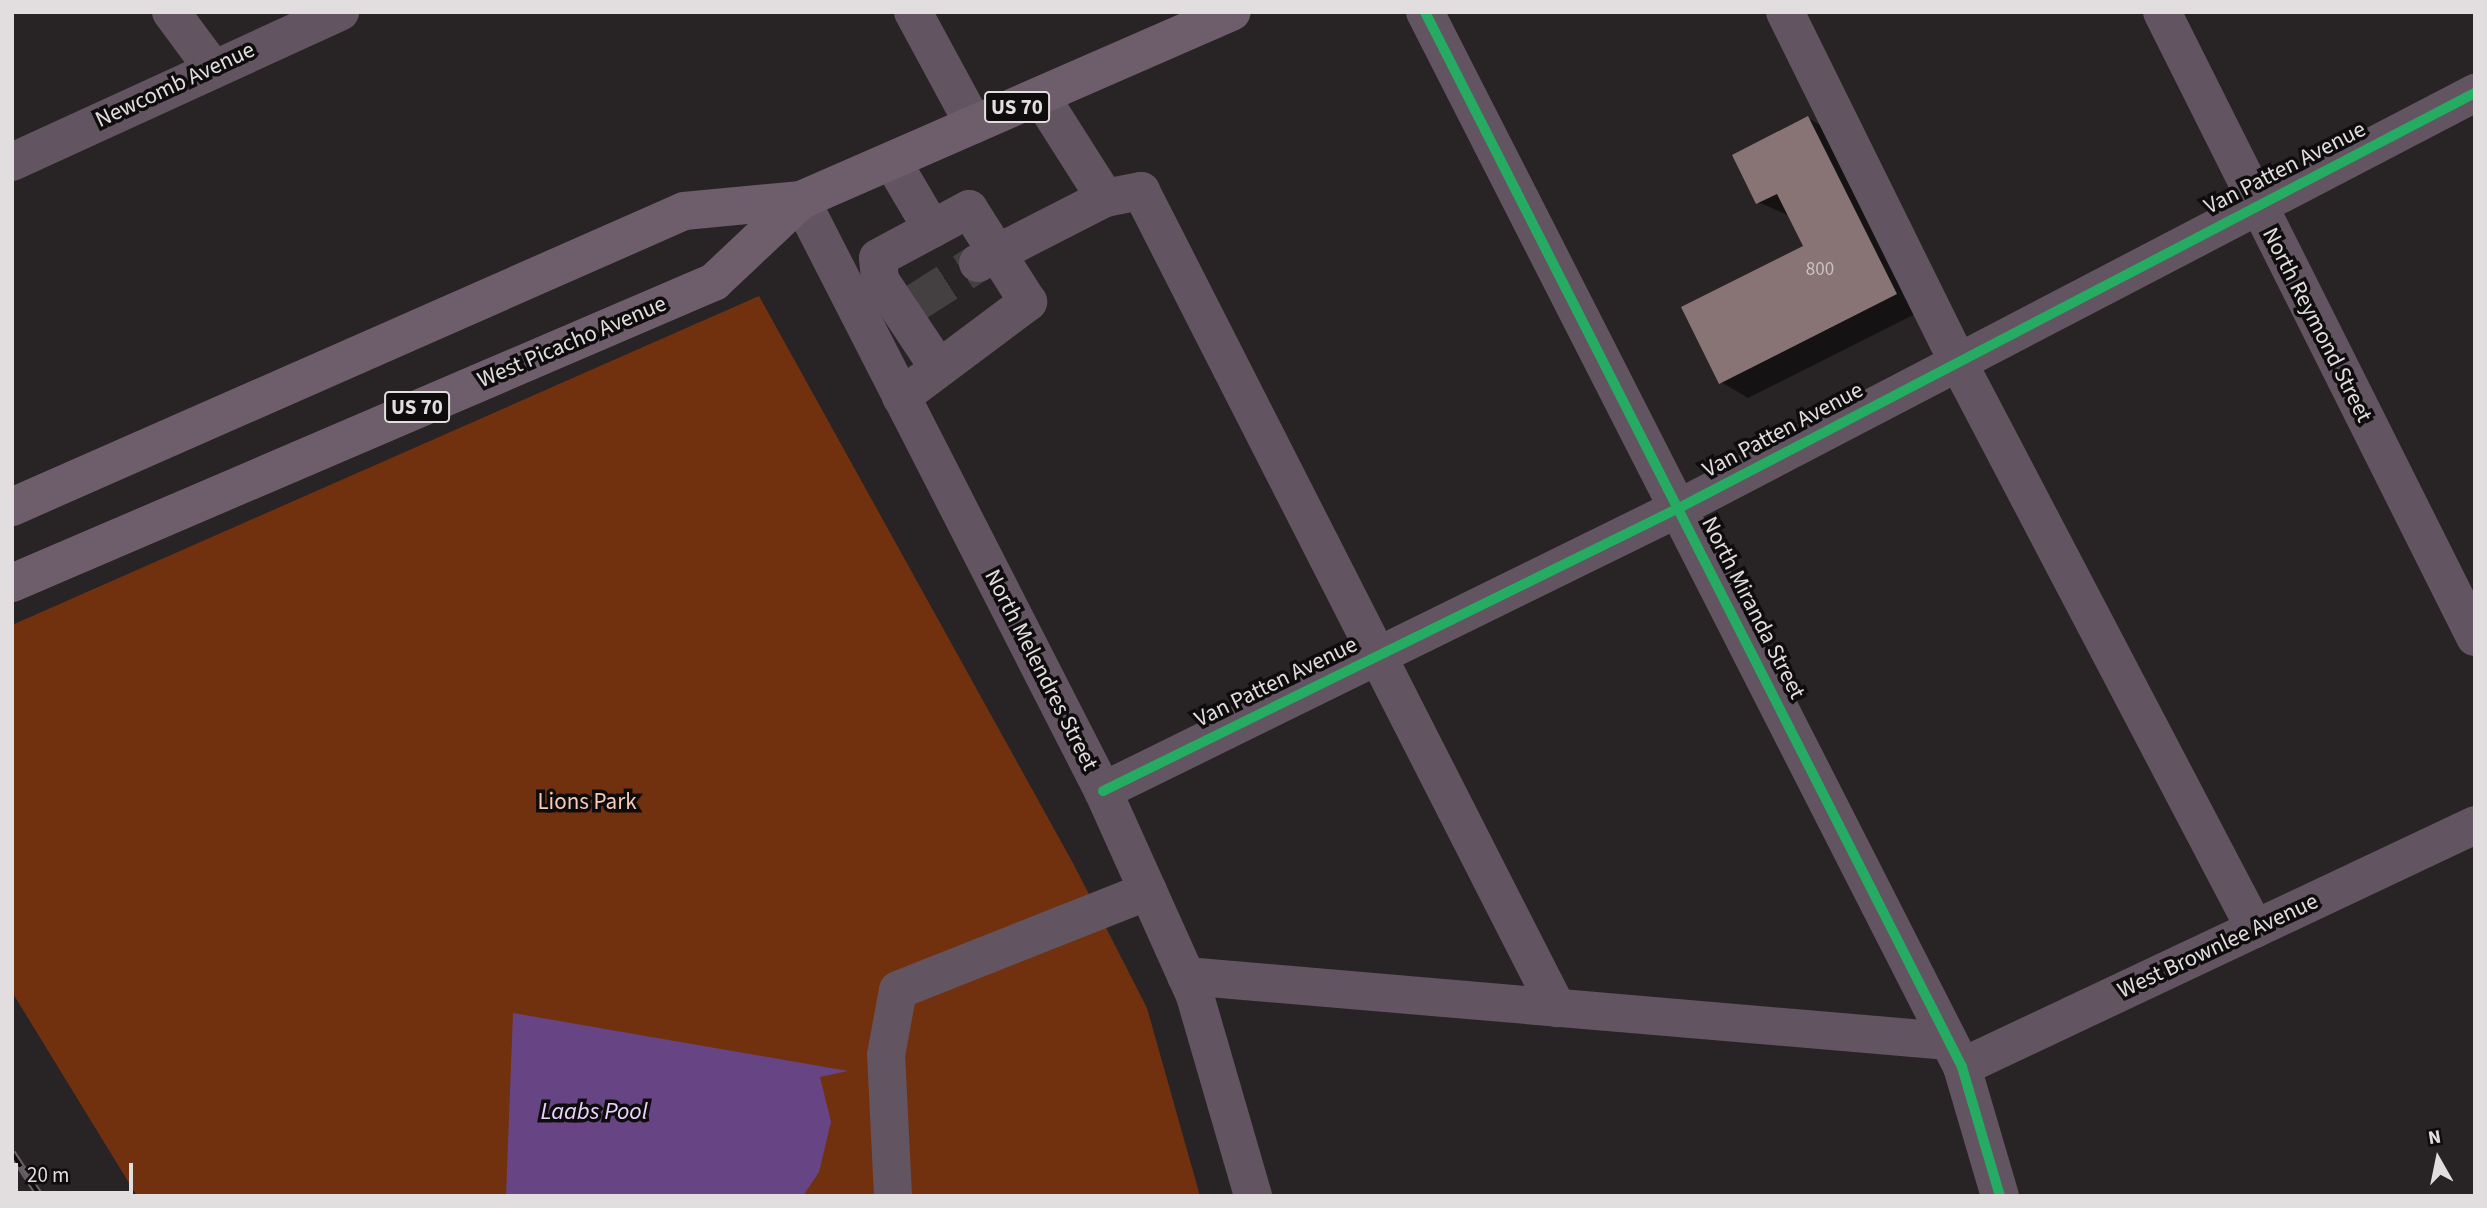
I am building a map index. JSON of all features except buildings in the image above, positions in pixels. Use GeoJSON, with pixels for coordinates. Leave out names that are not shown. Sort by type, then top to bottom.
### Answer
{"type":"FeatureCollection","features":[{"type":"Feature","properties":{"kind":"main road","name":"West Picacho Avenue"},"geometry":{"type":"LineString","coordinates":[[12,507],[684,211],[801,200],[1232,12]]}},
{"type":"Feature","properties":{"kind":"main road","name":"West Picacho Avenue"},"geometry":{"type":"LineString","coordinates":[[12,583],[714,282],[801,200]]}},
{"type":"Feature","properties":{"kind":"street"},"geometry":{"type":"LineString","coordinates":[[172,12],[211,66]]}},
{"type":"Feature","properties":{"kind":"street","name":"Newcomb Avenue"},"geometry":{"type":"LineString","coordinates":[[12,162],[211,66],[340,12]]}},
{"type":"Feature","properties":{"kind":"street"},"geometry":{"type":"LineString","coordinates":[[913,12],[974,125]]}},
{"type":"Feature","properties":{"kind":"street","name":"North Miranda Street"},"geometry":{"type":"LineString","coordinates":[[1425,12],[1955,1054],[2000,1196]]}},
{"type":"Feature","properties":{"kind":"street"},"geometry":{"type":"LineString","coordinates":[[1785,12],[1958,362],[2255,929]]}},
{"type":"Feature","properties":{"kind":"street","name":"North Reymond Street"},"geometry":{"type":"LineString","coordinates":[[2162,12],[2475,637]]}},
{"type":"Feature","properties":{"kind":"street","name":"Van Patten Avenue"},"geometry":{"type":"LineString","coordinates":[[1103,790],[1679,509],[2475,93]]}},
{"type":"Feature","properties":{"kind":"street"},"geometry":{"type":"LineString","coordinates":[[1041,97],[1105,198]]}},
{"type":"Feature","properties":{"kind":"street"},"geometry":{"type":"LineString","coordinates":[[892,161],[932,229]]}},
{"type":"Feature","properties":{"kind":"street"},"geometry":{"type":"LineString","coordinates":[[987,258],[1105,198],[1142,191],[1557,1008]]}},
{"type":"Feature","properties":{"kind":"street","name":"North Melendres Street"},"geometry":{"type":"LineString","coordinates":[[801,200],[1103,790],[1186,976],[1254,1196]]}},
{"type":"Feature","properties":{"kind":"street"},"geometry":{"type":"LineString","coordinates":[[901,397],[1028,302],[987,258],[969,209],[878,258],[880,279],[909,307],[938,367]]}},
{"type":"Feature","properties":{"kind":"street"},"geometry":{"type":"LineString","coordinates":[[868,332],[909,307]]}},
{"type":"Feature","properties":{"kind":"street","name":"West Brownlee Avenue"},"geometry":{"type":"LineString","coordinates":[[1955,1054],[2255,929],[2475,825]]}},
{"type":"Feature","properties":{"kind":"street"},"geometry":{"type":"LineString","coordinates":[[893,1196],[886,1055],[898,990],[1148,891]]}},
{"type":"Feature","properties":{"kind":"street"},"geometry":{"type":"LineString","coordinates":[[1186,976],[1557,1008],[1955,1054]]}},
{"type":"Feature","properties":{"kind":"green space","name":"Lions Park"},"geometry":{"type":"Polygon","coordinates":[[[759,296],[1074,865],[1147,1008],[1200,1196],[137,1196],[12,992],[12,625],[759,296]]]}},
{"type":"Feature","properties":{"kind":"water","name":"Laabs Pool"},"geometry":{"type":"Polygon","coordinates":[[[513,1013],[848,1071],[820,1077],[831,1122],[819,1172],[803,1196],[506,1196],[513,1013]]]}},
{"type":"Feature","properties":{"kind":"tunnel"},"geometry":{"type":"LineString","coordinates":[[915,303],[978,263]]}},
{"type":"Feature","properties":{"kind":"railway"},"geometry":{"type":"LineString","coordinates":[[12,1153],[40,1196]]}},
{"type":"Feature","properties":{"kind":"cycle path"},"geometry":{"type":"LineString","coordinates":[[1425,12],[1962,1067],[2000,1196]]}},
{"type":"Feature","properties":{"kind":"cycle path"},"geometry":{"type":"LineString","coordinates":[[1103,791],[1679,508],[2475,93]]}}]}
